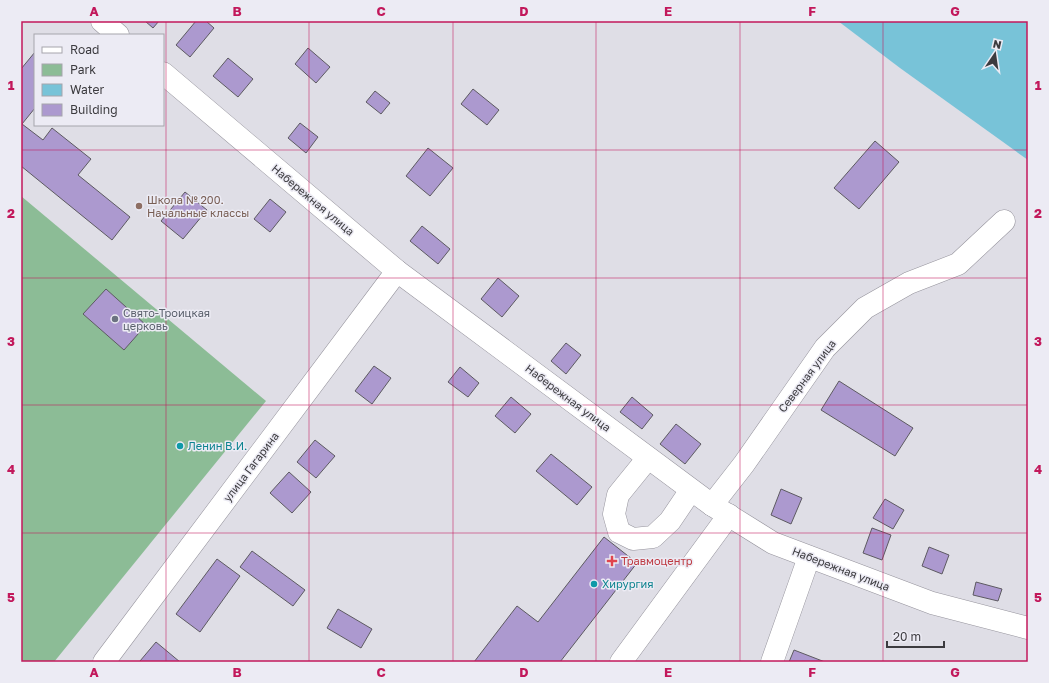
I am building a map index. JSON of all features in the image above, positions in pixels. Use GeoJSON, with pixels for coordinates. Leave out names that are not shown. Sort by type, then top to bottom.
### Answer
{"type":"FeatureCollection","features":[{"type":"Feature","properties":{"kind":"street"},"geometry":{"type":"LineString","coordinates":[[102,21],[117,34]]}},
{"type":"Feature","properties":{"kind":"street","name":"Набережная улица"},"geometry":{"type":"LineString","coordinates":[[164,74],[397,271],[720,510],[773,543],[809,557],[932,603],[1028,628]]}},
{"type":"Feature","properties":{"kind":"street","name":"Северная улица"},"geometry":{"type":"LineString","coordinates":[[621,662],[720,510],[744,464],[825,348],[865,308],[909,283],[958,264],[1004,221]]}},
{"type":"Feature","properties":{"kind":"street","name":"улица Гагарина"},"geometry":{"type":"LineString","coordinates":[[104,662],[397,271]]}},
{"type":"Feature","properties":{"kind":"street"},"geometry":{"type":"LineString","coordinates":[[648,458],[618,496],[614,514],[619,532],[633,539],[653,537],[670,521],[691,490]]}},
{"type":"Feature","properties":{"kind":"street"},"geometry":{"type":"LineString","coordinates":[[772,662],[809,557]]}},
{"type":"Feature","properties":{"kind":"green space"},"geometry":{"type":"Polygon","coordinates":[[[21,196],[266,401],[54,662],[21,662],[21,196]]]}},
{"type":"Feature","properties":{"kind":"water"},"geometry":{"type":"Polygon","coordinates":[[[838,21],[1028,21],[1028,160],[900,68],[838,21]]]}},
{"type":"Feature","properties":{"kind":"building"},"geometry":{"type":"Polygon","coordinates":[[[145,21],[159,21],[153,28],[145,21]]]}},
{"type":"Feature","properties":{"kind":"building"},"geometry":{"type":"Polygon","coordinates":[[[196,21],[206,21],[214,28],[190,57],[176,45],[196,21]]]}},
{"type":"Feature","properties":{"kind":"building"},"geometry":{"type":"Polygon","coordinates":[[[308,48],[330,67],[316,83],[295,64],[308,48]]]}},
{"type":"Feature","properties":{"kind":"building"},"geometry":{"type":"Polygon","coordinates":[[[34,53],[34,109],[22,124],[43,140],[52,128],[91,159],[78,175],[130,217],[112,240],[21,166],[21,69],[34,53]]]}},
{"type":"Feature","properties":{"kind":"building"},"geometry":{"type":"Polygon","coordinates":[[[228,58],[253,79],[238,97],[213,76],[228,58]]]}},
{"type":"Feature","properties":{"kind":"building"},"geometry":{"type":"Polygon","coordinates":[[[473,89],[499,110],[487,125],[461,104],[473,89]]]}},
{"type":"Feature","properties":{"kind":"building"},"geometry":{"type":"Polygon","coordinates":[[[375,91],[390,103],[381,114],[366,102],[375,91]]]}},
{"type":"Feature","properties":{"kind":"building"},"geometry":{"type":"Polygon","coordinates":[[[300,123],[318,137],[306,153],[288,138],[300,123]]]}},
{"type":"Feature","properties":{"kind":"building"},"geometry":{"type":"Polygon","coordinates":[[[875,141],[899,162],[859,209],[834,188],[875,141]]]}},
{"type":"Feature","properties":{"kind":"building"},"geometry":{"type":"Polygon","coordinates":[[[428,148],[453,168],[430,196],[406,176],[428,148]]]}},
{"type":"Feature","properties":{"kind":"building"},"geometry":{"type":"Polygon","coordinates":[[[185,192],[207,210],[183,239],[161,221],[185,192]]]}},
{"type":"Feature","properties":{"kind":"building"},"geometry":{"type":"Polygon","coordinates":[[[270,199],[286,212],[270,232],[254,219],[270,199]]]}},
{"type":"Feature","properties":{"kind":"building"},"geometry":{"type":"Polygon","coordinates":[[[422,226],[450,249],[438,264],[410,241],[422,226]]]}},
{"type":"Feature","properties":{"kind":"building"},"geometry":{"type":"Polygon","coordinates":[[[498,278],[519,296],[502,317],[481,299],[498,278]]]}},
{"type":"Feature","properties":{"kind":"building","name":"Свято-Троицкая церковь"},"geometry":{"type":"Polygon","coordinates":[[[106,289],[146,325],[124,350],[83,314],[106,289]]]}},
{"type":"Feature","properties":{"kind":"building"},"geometry":{"type":"Polygon","coordinates":[[[566,343],[581,355],[566,374],[551,361],[566,343]]]}},
{"type":"Feature","properties":{"kind":"building"},"geometry":{"type":"Polygon","coordinates":[[[374,366],[391,378],[372,404],[355,391],[374,366]]]}},
{"type":"Feature","properties":{"kind":"building"},"geometry":{"type":"Polygon","coordinates":[[[460,367],[479,383],[468,397],[448,382],[460,367]]]}},
{"type":"Feature","properties":{"kind":"building"},"geometry":{"type":"Polygon","coordinates":[[[839,381],[913,428],[895,456],[821,410],[839,381]]]}},
{"type":"Feature","properties":{"kind":"building"},"geometry":{"type":"Polygon","coordinates":[[[511,397],[531,414],[515,433],[495,416],[511,397]]]}},
{"type":"Feature","properties":{"kind":"building"},"geometry":{"type":"Polygon","coordinates":[[[632,397],[653,415],[642,429],[620,412],[632,397]]]}},
{"type":"Feature","properties":{"kind":"building"},"geometry":{"type":"Polygon","coordinates":[[[676,424],[701,444],[685,464],[660,444],[676,424]]]}},
{"type":"Feature","properties":{"kind":"building"},"geometry":{"type":"Polygon","coordinates":[[[315,440],[335,456],[316,478],[297,462],[315,440]]]}},
{"type":"Feature","properties":{"kind":"building"},"geometry":{"type":"Polygon","coordinates":[[[551,454],[592,487],[577,505],[536,471],[551,454]]]}},
{"type":"Feature","properties":{"kind":"building"},"geometry":{"type":"Polygon","coordinates":[[[289,472],[311,492],[292,513],[270,493],[289,472]]]}},
{"type":"Feature","properties":{"kind":"building"},"geometry":{"type":"Polygon","coordinates":[[[781,489],[802,498],[791,524],[771,515],[781,489]]]}},
{"type":"Feature","properties":{"kind":"building"},"geometry":{"type":"Polygon","coordinates":[[[885,499],[904,510],[893,529],[873,518],[885,499]]]}},
{"type":"Feature","properties":{"kind":"building"},"geometry":{"type":"Polygon","coordinates":[[[872,528],[891,535],[882,560],[863,553],[872,528]]]}},
{"type":"Feature","properties":{"kind":"building","name":"Хирургия"},"geometry":{"type":"Polygon","coordinates":[[[604,537],[637,563],[560,662],[474,662],[517,606],[538,622],[604,537]]]}},
{"type":"Feature","properties":{"kind":"building"},"geometry":{"type":"Polygon","coordinates":[[[929,547],[949,555],[942,574],[922,566],[929,547]]]}},
{"type":"Feature","properties":{"kind":"building"},"geometry":{"type":"Polygon","coordinates":[[[252,551],[305,590],[293,606],[240,567],[252,551]]]}},
{"type":"Feature","properties":{"kind":"building"},"geometry":{"type":"Polygon","coordinates":[[[217,559],[240,576],[200,632],[176,614],[217,559]]]}},
{"type":"Feature","properties":{"kind":"building"},"geometry":{"type":"Polygon","coordinates":[[[976,582],[1002,589],[998,601],[973,595],[976,582]]]}},
{"type":"Feature","properties":{"kind":"building"},"geometry":{"type":"Polygon","coordinates":[[[338,609],[372,629],[361,648],[327,628],[338,609]]]}},
{"type":"Feature","properties":{"kind":"building"},"geometry":{"type":"Polygon","coordinates":[[[156,642],[180,662],[141,662],[140,661],[156,642]]]}},
{"type":"Feature","properties":{"kind":"building"},"geometry":{"type":"Polygon","coordinates":[[[794,650],[825,662],[789,662],[794,650]]]}},
{"type":"Feature","properties":{"kind":"place","name":"Школа № 200. Начальные классы"},"geometry":{"type":"Point","coordinates":[139,206]}},
{"type":"Feature","properties":{"kind":"place","name":"Свято-Троицкая церковь"},"geometry":{"type":"Point","coordinates":[115,319]}},
{"type":"Feature","properties":{"kind":"place","name":"Ленин В.И."},"geometry":{"type":"Point","coordinates":[180,446]}},
{"type":"Feature","properties":{"kind":"place","name":"Травмоцентр"},"geometry":{"type":"Point","coordinates":[612,561]}},
{"type":"Feature","properties":{"kind":"place","name":"Хирургия"},"geometry":{"type":"Point","coordinates":[594,584]}}]}
